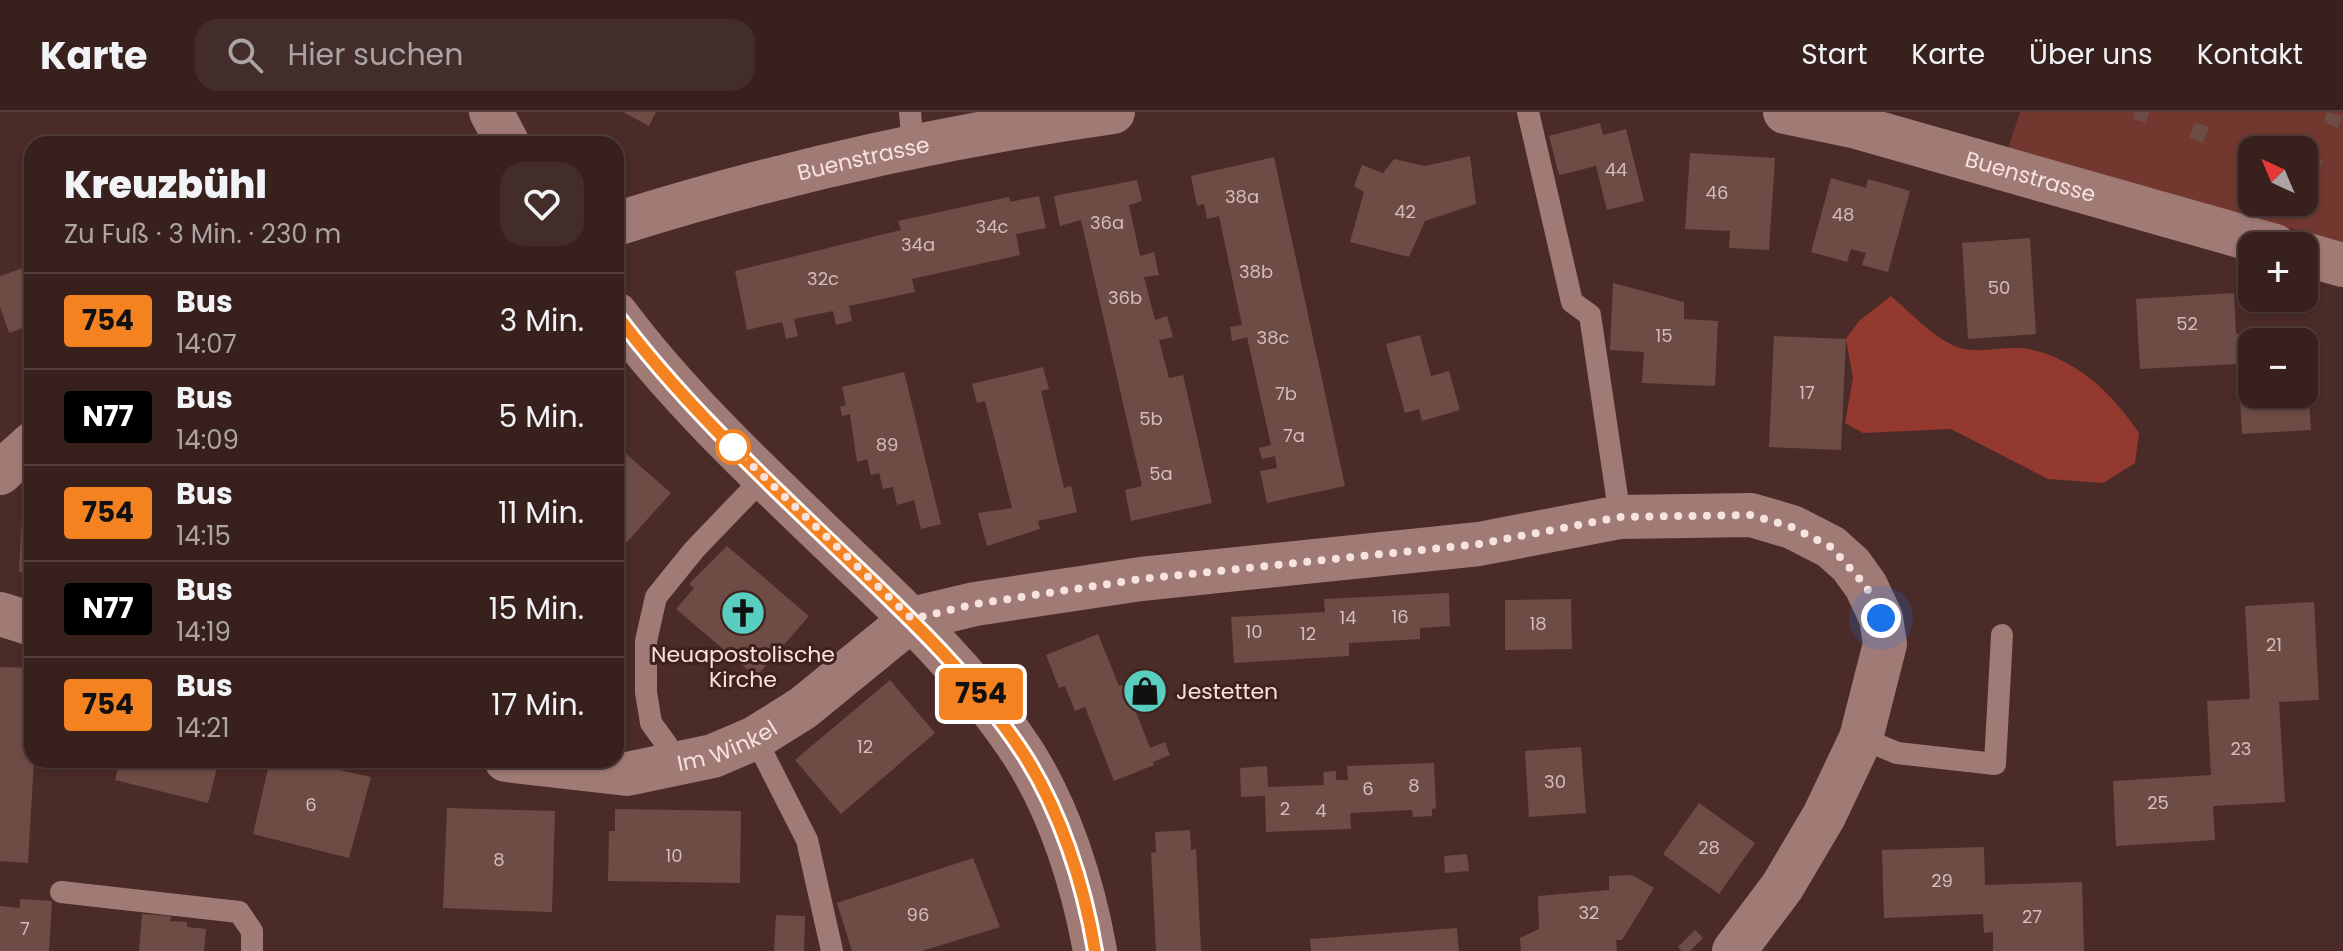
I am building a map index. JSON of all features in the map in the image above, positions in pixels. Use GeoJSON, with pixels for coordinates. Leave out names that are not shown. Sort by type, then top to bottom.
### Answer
{"type":"FeatureCollection","features":[{"type":"Feature","properties":{"kind":"street"},"geometry":{"type":"LineString","coordinates":[[491,112],[504,136]]}},
{"type":"Feature","properties":{"kind":"street","name":"Buenstrasse"},"geometry":{"type":"LineString","coordinates":[[624,222],[912,130],[1113,112]]}},
{"type":"Feature","properties":{"kind":"street","name":"Buenstrasse"},"geometry":{"type":"LineString","coordinates":[[1785,112],[1857,127],[2238,235]]}},
{"type":"Feature","properties":{"kind":"street"},"geometry":{"type":"LineString","coordinates":[[2318,258],[2343,265]]}},
{"type":"Feature","properties":{"kind":"street"},"geometry":{"type":"LineString","coordinates":[[624,325],[638,344],[764,477],[912,619],[981,694],[1025,756],[1060,829],[1089,916],[1095,951]]}},
{"type":"Feature","properties":{"kind":"street"},"geometry":{"type":"LineString","coordinates":[[0,473],[24,451]]}},
{"type":"Feature","properties":{"kind":"street"},"geometry":{"type":"LineString","coordinates":[[912,619],[975,604],[1141,579],[1479,544],[1620,517],[1751,515],[1792,527],[1831,547],[1851,565],[1866,586],[1881,618],[1885,644],[1861,738],[1824,816],[1789,875],[1734,951]]}},
{"type":"Feature","properties":{"kind":"street"},"geometry":{"type":"LineString","coordinates":[[0,614],[24,622]]}},
{"type":"Feature","properties":{"kind":"street","name":"Im Winkel"},"geometry":{"type":"LineString","coordinates":[[575,768],[627,774],[713,756],[755,738],[803,708],[912,619]]}},
{"type":"Feature","properties":{"kind":"lane"},"geometry":{"type":"LineString","coordinates":[[1528,112],[1572,302],[1590,315],[1620,517]]}},
{"type":"Feature","properties":{"kind":"lane"},"geometry":{"type":"LineString","coordinates":[[673,766],[667,745],[651,723],[646,692],[646,641],[656,597],[694,550],[764,477]]}},
{"type":"Feature","properties":{"kind":"lane"},"geometry":{"type":"LineString","coordinates":[[1861,738],[1897,753],[1995,764],[2002,635]]}},
{"type":"Feature","properties":{"kind":"lane"},"geometry":{"type":"LineString","coordinates":[[755,738],[807,840],[832,951]]}},
{"type":"Feature","properties":{"kind":"lane"},"geometry":{"type":"LineString","coordinates":[[61,892],[239,912],[252,931],[252,951]]}},
{"type":"Feature","properties":{"kind":"shaded area"},"geometry":{"type":"Polygon","coordinates":[[[2020,112],[2343,112],[2343,243],[2318,236],[2318,232],[2304,232],[2247,216],[2318,216],[2318,136],[2238,136],[2238,214],[2008,149],[2020,112]]]}},
{"type":"Feature","properties":{"kind":"shaded area"},"geometry":{"type":"Polygon","coordinates":[[[1891,296],[1932,332],[1960,348],[2029,349],[2078,370],[2118,405],[2139,433],[2135,463],[2103,483],[2048,479],[1951,429],[1863,433],[1845,423],[1853,378],[1846,339],[1859,321],[1891,296]]]}},
{"type":"Feature","properties":{"kind":"building"},"geometry":{"type":"Polygon","coordinates":[[[623,112],[656,112],[649,126],[623,112]]]}},
{"type":"Feature","properties":{"kind":"building"},"geometry":{"type":"Polygon","coordinates":[[[2135,112],[2149,112],[2146,123],[2133,119],[2135,112]]]}},
{"type":"Feature","properties":{"kind":"building"},"geometry":{"type":"Polygon","coordinates":[[[2327,112],[2342,116],[2338,128],[2324,122],[2327,112]]]}},
{"type":"Feature","properties":{"kind":"building"},"geometry":{"type":"Polygon","coordinates":[[[2195,122],[2209,127],[2203,143],[2189,138],[2195,122]]]}},
{"type":"Feature","properties":{"kind":"building"},"geometry":{"type":"Polygon","coordinates":[[[1600,123],[1603,135],[1626,129],[1644,201],[1607,210],[1596,166],[1559,175],[1549,136],[1600,123]]]}},
{"type":"Feature","properties":{"kind":"building"},"geometry":{"type":"Polygon","coordinates":[[[1690,153],[1775,158],[1769,250],[1729,248],[1730,231],[1685,229],[1690,153]]]}},
{"type":"Feature","properties":{"kind":"building"},"geometry":{"type":"Polygon","coordinates":[[[1470,156],[1476,204],[1425,221],[1409,257],[1350,242],[1364,192],[1354,186],[1362,165],[1383,173],[1394,159],[1425,166],[1470,156]]]}},
{"type":"Feature","properties":{"kind":"building"},"geometry":{"type":"Polygon","coordinates":[[[1274,157],[1345,486],[1267,503],[1260,471],[1277,468],[1275,456],[1262,459],[1259,448],[1271,445],[1247,337],[1232,341],[1230,327],[1242,325],[1219,216],[1207,219],[1204,204],[1197,206],[1191,176],[1274,157]]]}},
{"type":"Feature","properties":{"kind":"building"},"geometry":{"type":"Polygon","coordinates":[[[1831,178],[1866,188],[1868,179],[1910,191],[1888,272],[1862,265],[1866,253],[1851,249],[1847,262],[1811,252],[1831,178]]]}},
{"type":"Feature","properties":{"kind":"building"},"geometry":{"type":"Polygon","coordinates":[[[1137,180],[1142,201],[1129,205],[1140,256],[1154,252],[1159,275],[1144,277],[1155,320],[1167,316],[1173,337],[1159,340],[1169,378],[1183,375],[1212,503],[1131,521],[1125,490],[1142,486],[1081,220],[1060,226],[1054,196],[1137,180]]]}},
{"type":"Feature","properties":{"kind":"building"},"geometry":{"type":"Polygon","coordinates":[[[1039,196],[1046,228],[1016,234],[1020,255],[912,279],[915,292],[849,306],[852,321],[836,325],[833,311],[794,319],[798,336],[786,339],[782,322],[747,330],[735,271],[901,230],[898,221],[1009,197],[1010,202],[1039,196]]]}},
{"type":"Feature","properties":{"kind":"building"},"geometry":{"type":"Polygon","coordinates":[[[2030,238],[2036,334],[1968,339],[1962,243],[2030,238]]]}},
{"type":"Feature","properties":{"kind":"building"},"geometry":{"type":"Polygon","coordinates":[[[24,268],[24,328],[9,333],[0,307],[0,276],[24,268]]]}},
{"type":"Feature","properties":{"kind":"building"},"geometry":{"type":"Polygon","coordinates":[[[1613,283],[1684,302],[1684,319],[1718,321],[1715,386],[1642,383],[1644,352],[1610,350],[1613,283]]]}},
{"type":"Feature","properties":{"kind":"building"},"geometry":{"type":"Polygon","coordinates":[[[2234,293],[2238,364],[2140,369],[2136,299],[2234,293]]]}},
{"type":"Feature","properties":{"kind":"building"},"geometry":{"type":"Polygon","coordinates":[[[1420,335],[1431,376],[1449,371],[1460,410],[1422,421],[1419,409],[1405,413],[1386,344],[1420,335]]]}},
{"type":"Feature","properties":{"kind":"building"},"geometry":{"type":"Polygon","coordinates":[[[1774,336],[1846,339],[1841,450],[1769,447],[1774,336]]]}},
{"type":"Feature","properties":{"kind":"building"},"geometry":{"type":"Polygon","coordinates":[[[1043,367],[1049,389],[1041,391],[1064,488],[1071,486],[1077,512],[1038,521],[1040,529],[987,546],[978,513],[1012,508],[985,401],[977,403],[972,384],[1043,367]]]}},
{"type":"Feature","properties":{"kind":"building"},"geometry":{"type":"Polygon","coordinates":[[[904,372],[941,524],[921,529],[914,500],[897,505],[893,487],[883,489],[879,473],[871,475],[867,459],[857,462],[850,414],[842,416],[840,407],[846,405],[842,387],[904,372]]]}},
{"type":"Feature","properties":{"kind":"building"},"geometry":{"type":"Polygon","coordinates":[[[2241,408],[2310,408],[2311,430],[2242,434],[2241,408]]]}},
{"type":"Feature","properties":{"kind":"building"},"geometry":{"type":"Polygon","coordinates":[[[624,452],[671,493],[626,543],[624,541],[624,452]]]}},
{"type":"Feature","properties":{"kind":"building"},"geometry":{"type":"Polygon","coordinates":[[[22,516],[24,516],[24,572],[19,572],[22,516]]]}},
{"type":"Feature","properties":{"kind":"building","name":"Neuapostolische Kirche"},"geometry":{"type":"Polygon","coordinates":[[[727,546],[809,616],[756,677],[676,609],[694,588],[689,584],[727,546]]]}},
{"type":"Feature","properties":{"kind":"building"},"geometry":{"type":"Polygon","coordinates":[[[1449,593],[1450,626],[1420,628],[1420,639],[1349,643],[1349,656],[1234,663],[1231,617],[1325,612],[1324,599],[1449,593]]]}},
{"type":"Feature","properties":{"kind":"building"},"geometry":{"type":"Polygon","coordinates":[[[1571,599],[1572,649],[1505,650],[1505,600],[1571,599]]]}},
{"type":"Feature","properties":{"kind":"building"},"geometry":{"type":"Polygon","coordinates":[[[2314,602],[2319,700],[2279,702],[2285,802],[2213,806],[2215,840],[2116,846],[2113,781],[2211,775],[2207,701],[2250,699],[2245,606],[2314,602]]]}},
{"type":"Feature","properties":{"kind":"building"},"geometry":{"type":"Polygon","coordinates":[[[1098,634],[1119,686],[1125,684],[1150,748],[1165,742],[1170,755],[1114,781],[1085,707],[1075,711],[1065,686],[1059,688],[1046,655],[1098,634]]]}},
{"type":"Feature","properties":{"kind":"building"},"geometry":{"type":"Polygon","coordinates":[[[0,667],[24,668],[24,768],[34,768],[28,863],[0,861],[0,667]]]}},
{"type":"Feature","properties":{"kind":"building"},"geometry":{"type":"Polygon","coordinates":[[[890,680],[935,733],[841,814],[795,760],[890,680]]]}},
{"type":"Feature","properties":{"kind":"building"},"geometry":{"type":"Polygon","coordinates":[[[1581,747],[1586,813],[1529,817],[1525,751],[1581,747]]]}},
{"type":"Feature","properties":{"kind":"building"},"geometry":{"type":"Polygon","coordinates":[[[1434,763],[1436,808],[1432,809],[1432,816],[1413,817],[1412,810],[1350,813],[1351,829],[1266,832],[1265,796],[1241,797],[1240,768],[1267,766],[1268,787],[1324,785],[1323,772],[1336,771],[1336,780],[1348,780],[1347,766],[1434,763]]]}},
{"type":"Feature","properties":{"kind":"building"},"geometry":{"type":"Polygon","coordinates":[[[118,768],[217,768],[208,803],[115,780],[118,768]]]}},
{"type":"Feature","properties":{"kind":"building"},"geometry":{"type":"Polygon","coordinates":[[[268,768],[331,768],[371,777],[349,858],[253,834],[268,768]]]}},
{"type":"Feature","properties":{"kind":"building"},"geometry":{"type":"Polygon","coordinates":[[[1699,803],[1755,843],[1719,894],[1663,854],[1699,803]]]}},
{"type":"Feature","properties":{"kind":"building"},"geometry":{"type":"Polygon","coordinates":[[[447,808],[555,811],[552,912],[443,908],[447,808]]]}},
{"type":"Feature","properties":{"kind":"building"},"geometry":{"type":"Polygon","coordinates":[[[615,809],[741,811],[740,883],[608,881],[609,831],[615,831],[615,809]]]}},
{"type":"Feature","properties":{"kind":"building"},"geometry":{"type":"Polygon","coordinates":[[[1190,830],[1191,850],[1196,849],[1201,951],[1156,951],[1151,853],[1156,852],[1155,832],[1190,830]]]}},
{"type":"Feature","properties":{"kind":"building"},"geometry":{"type":"Polygon","coordinates":[[[1984,847],[1985,885],[2082,882],[2084,951],[1993,951],[1993,932],[1984,933],[1983,914],[1884,918],[1882,850],[1984,847]]]}},
{"type":"Feature","properties":{"kind":"building"},"geometry":{"type":"Polygon","coordinates":[[[1467,854],[1469,871],[1445,873],[1444,856],[1467,854]]]}},
{"type":"Feature","properties":{"kind":"building"},"geometry":{"type":"Polygon","coordinates":[[[973,858],[1000,927],[922,951],[852,951],[837,903],[973,858]]]}},
{"type":"Feature","properties":{"kind":"building"},"geometry":{"type":"Polygon","coordinates":[[[1632,875],[1654,888],[1622,940],[1616,940],[1617,951],[1521,951],[1520,938],[1539,929],[1538,896],[1609,890],[1609,876],[1632,875]]]}},
{"type":"Feature","properties":{"kind":"building"},"geometry":{"type":"Polygon","coordinates":[[[20,899],[52,901],[49,951],[0,951],[0,906],[20,908],[20,899]]]}},
{"type":"Feature","properties":{"kind":"building"},"geometry":{"type":"Polygon","coordinates":[[[142,914],[171,916],[170,921],[187,922],[187,927],[206,929],[204,951],[139,951],[142,914]]]}},
{"type":"Feature","properties":{"kind":"building"},"geometry":{"type":"Polygon","coordinates":[[[776,915],[805,916],[804,951],[774,951],[776,915]]]}},
{"type":"Feature","properties":{"kind":"building"},"geometry":{"type":"Polygon","coordinates":[[[1457,928],[1459,951],[1311,951],[1310,939],[1457,928]]]}},
{"type":"Feature","properties":{"kind":"building"},"geometry":{"type":"Polygon","coordinates":[[[1695,930],[1703,938],[1690,951],[1682,951],[1678,947],[1695,930]]]}},
{"type":"Feature","properties":{"kind":"bus line","name":"754"},"geometry":{"type":"LineString","coordinates":[[624,325],[734,449],[912,619],[981,694],[1025,756],[1060,829],[1089,916],[1095,951]]}},
{"type":"Feature","properties":{"kind":"place","name":"Neuapostolische Kirche"},"geometry":{"type":"Point","coordinates":[743,613]}},
{"type":"Feature","properties":{"kind":"place","name":"Jestetten"},"geometry":{"type":"Point","coordinates":[1145,691]}},
{"type":"Feature","properties":{"kind":"route"},"geometry":{"type":"LineString","coordinates":[[733,447],[912,619],[975,604],[1141,579],[1479,544],[1620,517],[1751,515],[1792,527],[1831,547],[1851,565],[1866,586],[1881,618]]}}]}
